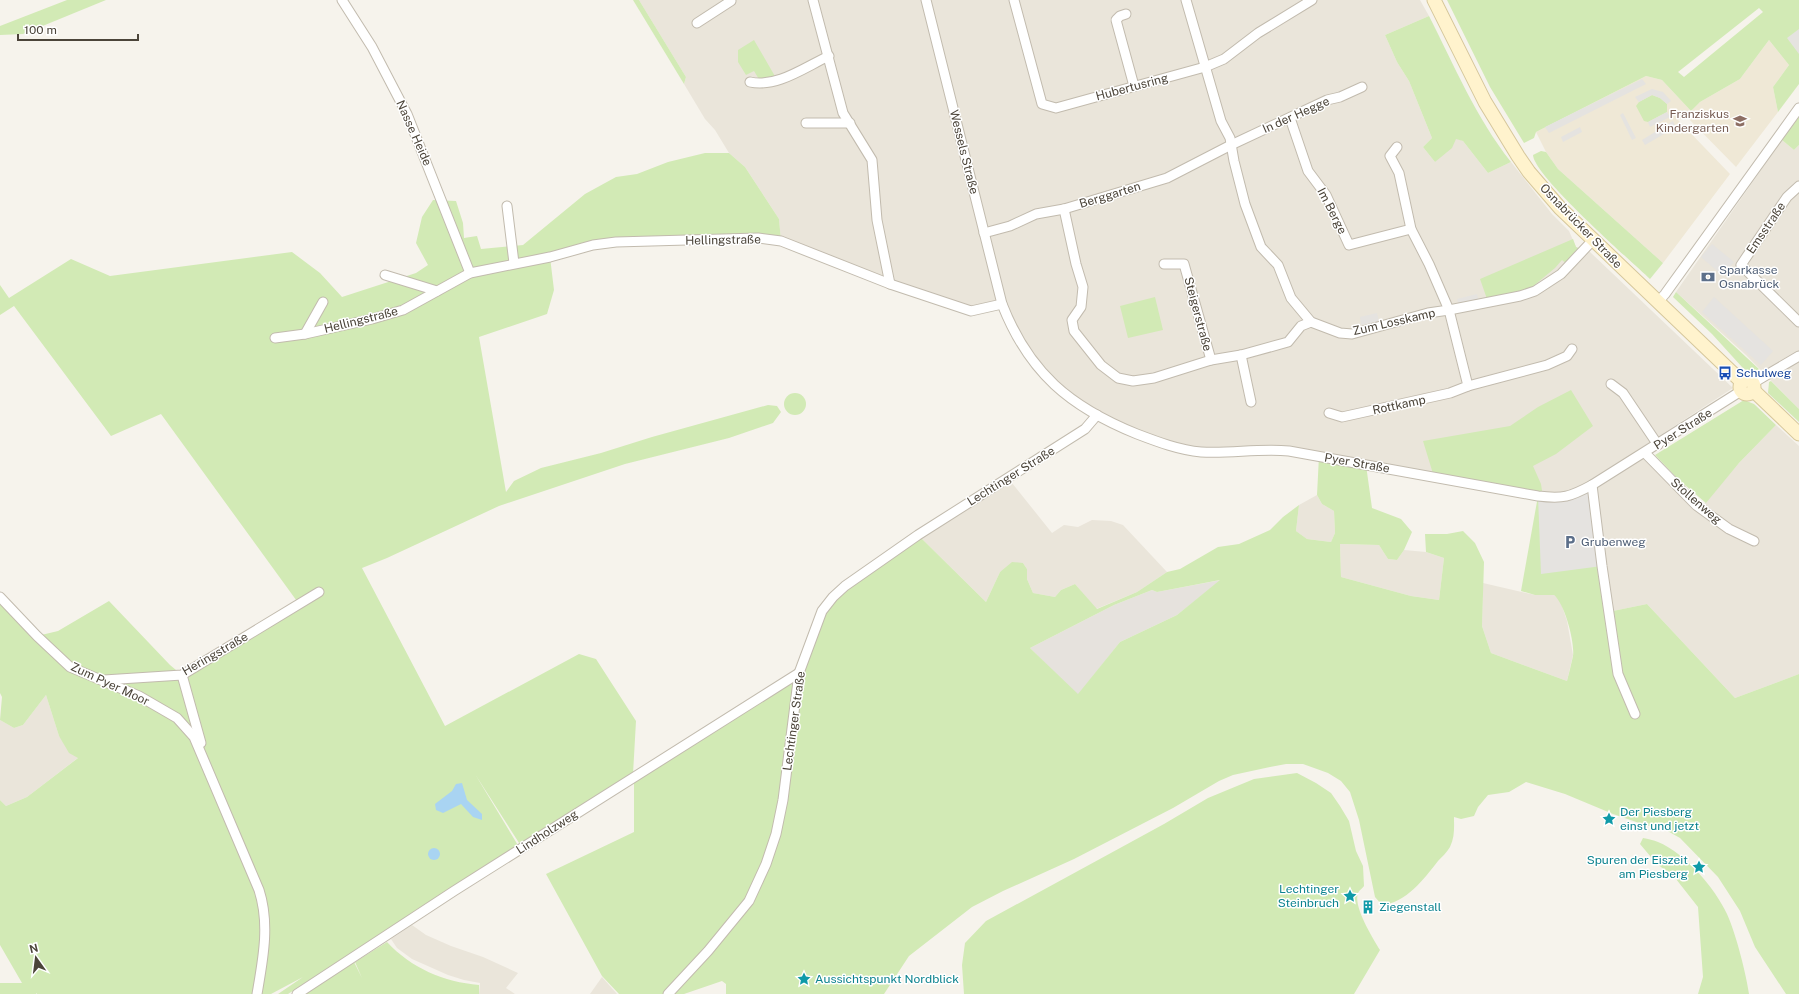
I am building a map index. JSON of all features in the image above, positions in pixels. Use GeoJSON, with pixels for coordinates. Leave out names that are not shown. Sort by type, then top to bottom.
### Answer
{"type":"FeatureCollection","features":[{"type":"Feature","properties":{"kind":"street","name":"Nasse Heide"},"geometry":{"type":"LineString","coordinates":[[342,0],[372,47],[407,114],[470,273]]}},
{"type":"Feature","properties":{"kind":"street"},"geometry":{"type":"LineString","coordinates":[[697,23],[731,0]]}},
{"type":"Feature","properties":{"kind":"street"},"geometry":{"type":"LineString","coordinates":[[813,0],[843,113],[872,160],[877,220],[890,284]]}},
{"type":"Feature","properties":{"kind":"street","name":"Wessels Straße"},"geometry":{"type":"LineString","coordinates":[[926,0],[1002,304]]}},
{"type":"Feature","properties":{"kind":"street","name":"Hubertusring"},"geometry":{"type":"LineString","coordinates":[[1014,0],[1042,104],[1056,108],[1205,68],[1224,59],[1258,33],[1312,0]]}},
{"type":"Feature","properties":{"kind":"street","name":"Zum Losskamp"},"geometry":{"type":"LineString","coordinates":[[1186,0],[1221,121],[1230,138],[1230,145],[1245,204],[1261,247],[1278,265],[1291,298],[1311,322],[1340,333],[1352,334],[1428,313],[1520,296],[1536,291],[1561,274],[1593,240]]}},
{"type":"Feature","properties":{"kind":"street","name":"Osnabrücker Straße"},"geometry":{"type":"LineString","coordinates":[[1434,0],[1485,102],[1518,156],[1560,208],[1799,434]]}},
{"type":"Feature","properties":{"kind":"street"},"geometry":{"type":"LineString","coordinates":[[1126,14],[1120,16],[1116,20],[1134,86]]}},
{"type":"Feature","properties":{"kind":"street"},"geometry":{"type":"LineString","coordinates":[[750,82],[760,84],[778,80],[829,56]]}},
{"type":"Feature","properties":{"kind":"street","name":"In der Hegge"},"geometry":{"type":"LineString","coordinates":[[1230,145],[1327,100],[1340,97],[1362,87]]}},
{"type":"Feature","properties":{"kind":"street"},"geometry":{"type":"LineString","coordinates":[[1658,302],[1799,108]]}},
{"type":"Feature","properties":{"kind":"street","name":"Im Berge"},"geometry":{"type":"LineString","coordinates":[[1290,118],[1308,171],[1326,195],[1349,244],[1411,229]]}},
{"type":"Feature","properties":{"kind":"street"},"geometry":{"type":"LineString","coordinates":[[806,123],[850,123]]}},
{"type":"Feature","properties":{"kind":"street","name":"Berggarten"},"geometry":{"type":"LineString","coordinates":[[984,233],[1010,226],[1036,214],[1064,209],[1167,178],[1230,145]]}},
{"type":"Feature","properties":{"kind":"street"},"geometry":{"type":"LineString","coordinates":[[1397,147],[1390,156],[1399,173],[1411,229],[1429,264],[1449,310],[1468,386]]}},
{"type":"Feature","properties":{"kind":"street","name":"Emsstraße"},"geometry":{"type":"LineString","coordinates":[[1799,186],[1787,197],[1741,265],[1799,322]]}},
{"type":"Feature","properties":{"kind":"street"},"geometry":{"type":"LineString","coordinates":[[507,206],[514,263]]}},
{"type":"Feature","properties":{"kind":"street"},"geometry":{"type":"LineString","coordinates":[[1064,209],[1076,264],[1083,287],[1081,307],[1072,320],[1074,331],[1101,365],[1118,378],[1133,381],[1154,378],[1211,360],[1242,355],[1288,342],[1301,326],[1311,322]]}},
{"type":"Feature","properties":{"kind":"street","name":"Hellingstraße"},"geometry":{"type":"LineString","coordinates":[[276,338],[305,334],[372,319],[403,310],[470,273],[550,257],[593,245],[616,242],[758,238],[781,241],[890,284],[971,311],[1002,304]]}},
{"type":"Feature","properties":{"kind":"street","name":"Steigerstraße"},"geometry":{"type":"LineString","coordinates":[[1164,264],[1184,264],[1211,360]]}},
{"type":"Feature","properties":{"kind":"street"},"geometry":{"type":"LineString","coordinates":[[385,275],[437,291]]}},
{"type":"Feature","properties":{"kind":"street","name":"Hellingstraße"},"geometry":{"type":"LineString","coordinates":[[305,334],[323,302]]}},
{"type":"Feature","properties":{"kind":"street","name":"Pyer Straße"},"geometry":{"type":"LineString","coordinates":[[1002,304],[1011,327],[1023,347],[1047,379],[1078,404],[1097,415],[1158,442],[1182,449],[1201,452],[1267,450],[1289,451],[1542,497],[1563,498],[1577,494],[1799,356]]}},
{"type":"Feature","properties":{"kind":"street","name":"Rottkamp"},"geometry":{"type":"LineString","coordinates":[[1329,413],[1342,417],[1450,393],[1468,386],[1547,365],[1567,356],[1572,349]]}},
{"type":"Feature","properties":{"kind":"street"},"geometry":{"type":"LineString","coordinates":[[1242,355],[1251,402]]}},
{"type":"Feature","properties":{"kind":"street"},"geometry":{"type":"LineString","coordinates":[[1611,384],[1623,392],[1658,445]]}},
{"type":"Feature","properties":{"kind":"street","name":"Lechtinger Straße"},"geometry":{"type":"LineString","coordinates":[[668,994],[708,951],[749,901],[766,864],[776,834],[783,800],[799,673],[822,611],[833,597],[845,586],[918,535],[1085,429],[1097,415]]}},
{"type":"Feature","properties":{"kind":"street","name":"Stollenweg"},"geometry":{"type":"LineString","coordinates":[[1645,453],[1696,505],[1729,529],[1754,541]]}},
{"type":"Feature","properties":{"kind":"street"},"geometry":{"type":"LineString","coordinates":[[1592,485],[1601,563],[1618,674],[1635,714]]}},
{"type":"Feature","properties":{"kind":"street","name":"Heringstraße"},"geometry":{"type":"LineString","coordinates":[[100,680],[182,675],[319,592]]}},
{"type":"Feature","properties":{"kind":"street","name":"Zum Pyer Moor"},"geometry":{"type":"LineString","coordinates":[[0,597],[37,636],[70,667],[139,696],[177,718],[194,737],[259,890],[264,906],[264,943],[257,994]]}},
{"type":"Feature","properties":{"kind":"street","name":"Lindholzweg"},"geometry":{"type":"LineString","coordinates":[[297,994],[454,891],[799,673]]}},
{"type":"Feature","properties":{"kind":"street","name":"Zum Pyer Moor"},"geometry":{"type":"LineString","coordinates":[[182,675],[200,740],[202,753]]}},
{"type":"Feature","properties":{"kind":"shaded area"},"geometry":{"type":"Polygon","coordinates":[[[639,0],[1420,0],[1429,16],[1385,35],[1397,62],[1409,81],[1432,138],[1423,147],[1435,162],[1456,138],[1463,141],[1488,173],[1511,162],[1552,214],[1569,231],[1576,247],[1590,252],[1733,388],[1636,451],[1697,512],[1739,463],[1776,425],[1799,446],[1799,674],[1735,698],[1647,604],[1608,612],[1563,498],[1289,451],[1201,452],[1120,426],[1047,379],[1002,305],[971,311],[781,241],[779,219],[745,167],[729,153],[715,130],[705,119],[684,84],[686,77],[639,0]]]}},
{"type":"Feature","properties":{"kind":"shaded area"},"geometry":{"type":"Polygon","coordinates":[[[1799,29],[1799,54],[1787,38],[1799,29]]]}},
{"type":"Feature","properties":{"kind":"shaded area"},"geometry":{"type":"Polygon","coordinates":[[[1769,40],[1789,65],[1773,87],[1778,112],[1736,167],[1685,115],[1678,120],[1730,174],[1663,263],[1558,169],[1546,152],[1536,132],[1646,76],[1662,80],[1691,111],[1700,102],[1740,79],[1769,40]]]}},
{"type":"Feature","properties":{"kind":"shaded area"},"geometry":{"type":"Polygon","coordinates":[[[1642,79],[1646,84],[1549,133],[1545,127],[1642,79]]]}},
{"type":"Feature","properties":{"kind":"shaded area"},"geometry":{"type":"Polygon","coordinates":[[[1652,89],[1663,92],[1671,101],[1667,104],[1660,98],[1652,95],[1639,102],[1635,97],[1652,89]]]}},
{"type":"Feature","properties":{"kind":"shaded area"},"geometry":{"type":"Polygon","coordinates":[[[1667,112],[1670,117],[1650,127],[1648,122],[1667,112]]]}},
{"type":"Feature","properties":{"kind":"shaded area"},"geometry":{"type":"Polygon","coordinates":[[[1623,113],[1636,138],[1632,140],[1620,115],[1623,113]]]}},
{"type":"Feature","properties":{"kind":"shaded area"},"geometry":{"type":"Polygon","coordinates":[[[1673,121],[1676,127],[1645,145],[1642,140],[1673,121]]]}},
{"type":"Feature","properties":{"kind":"shaded area"},"geometry":{"type":"Polygon","coordinates":[[[1580,127],[1582,132],[1563,142],[1561,137],[1580,127]]]}},
{"type":"Feature","properties":{"kind":"shaded area"},"geometry":{"type":"Polygon","coordinates":[[[1782,140],[1794,150],[1799,145],[1799,409],[1746,355],[1676,292],[1782,140]]]}},
{"type":"Feature","properties":{"kind":"shaded area"},"geometry":{"type":"Polygon","coordinates":[[[1712,244],[1734,262],[1723,276],[1701,257],[1712,244]]]}},
{"type":"Feature","properties":{"kind":"shaded area"},"geometry":{"type":"Polygon","coordinates":[[[1477,294],[1479,301],[1459,306],[1457,299],[1477,294]]]}},
{"type":"Feature","properties":{"kind":"shaded area"},"geometry":{"type":"Polygon","coordinates":[[[1714,297],[1773,351],[1761,365],[1702,312],[1714,297]]]}},
{"type":"Feature","properties":{"kind":"shaded area"},"geometry":{"type":"Polygon","coordinates":[[[1377,313],[1379,321],[1361,325],[1360,317],[1377,313]]]}},
{"type":"Feature","properties":{"kind":"shaded area"},"geometry":{"type":"Polygon","coordinates":[[[1008,478],[1052,533],[1064,525],[1078,527],[1092,520],[1111,521],[1123,525],[1167,572],[1137,592],[1096,609],[1075,584],[1061,590],[1055,597],[1033,593],[1027,579],[1027,569],[1023,563],[1000,572],[986,602],[918,535],[1008,478]]]}},
{"type":"Feature","properties":{"kind":"shaded area","name":"Grubenweg"},"geometry":{"type":"Polygon","coordinates":[[[1592,485],[1602,566],[1541,574],[1538,496],[1563,498],[1592,485]]]}},
{"type":"Feature","properties":{"kind":"shaded area"},"geometry":{"type":"Polygon","coordinates":[[[1317,495],[1322,504],[1334,511],[1335,533],[1331,542],[1307,539],[1296,531],[1299,505],[1317,495]]]}},
{"type":"Feature","properties":{"kind":"shaded area"},"geometry":{"type":"Polygon","coordinates":[[[1340,544],[1379,545],[1388,559],[1397,560],[1404,550],[1426,552],[1444,558],[1439,600],[1411,596],[1341,577],[1340,544]]]}},
{"type":"Feature","properties":{"kind":"shaded area"},"geometry":{"type":"Polygon","coordinates":[[[1221,580],[1177,615],[1120,642],[1078,695],[1030,648],[1114,605],[1152,590],[1157,592],[1221,580]]]}},
{"type":"Feature","properties":{"kind":"shaded area"},"geometry":{"type":"Polygon","coordinates":[[[1483,583],[1535,595],[1554,595],[1560,600],[1567,621],[1573,655],[1567,681],[1491,653],[1482,626],[1483,583]]]}},
{"type":"Feature","properties":{"kind":"shaded area"},"geometry":{"type":"Polygon","coordinates":[[[46,695],[59,736],[79,757],[27,797],[6,806],[0,800],[0,720],[14,728],[23,725],[46,695]]]}},
{"type":"Feature","properties":{"kind":"shaded area"},"geometry":{"type":"Polygon","coordinates":[[[412,925],[426,935],[451,946],[483,957],[518,973],[506,988],[515,994],[479,994],[480,983],[448,975],[412,959],[397,948],[391,939],[412,925]]]}},
{"type":"Feature","properties":{"kind":"shaded area"},"geometry":{"type":"Polygon","coordinates":[[[602,977],[617,994],[590,994],[602,977]]]}},
{"type":"Feature","properties":{"kind":"green space"},"geometry":{"type":"Polygon","coordinates":[[[67,0],[106,0],[23,34],[0,35],[0,26],[67,0]]]}},
{"type":"Feature","properties":{"kind":"green space"},"geometry":{"type":"Polygon","coordinates":[[[633,0],[639,0],[686,77],[684,84],[633,0]]]}},
{"type":"Feature","properties":{"kind":"green space"},"geometry":{"type":"Polygon","coordinates":[[[1447,0],[1799,0],[1799,84],[1778,112],[1773,87],[1789,65],[1769,40],[1740,79],[1700,102],[1691,111],[1662,80],[1646,76],[1536,132],[1534,138],[1524,143],[1490,87],[1447,0]],[[1759,8],[1678,72],[1684,77],[1763,12],[1759,8]]]}},
{"type":"Feature","properties":{"kind":"green space"},"geometry":{"type":"Polygon","coordinates":[[[1429,16],[1476,109],[1498,145],[1511,162],[1488,173],[1463,141],[1456,139],[1452,148],[1435,162],[1423,147],[1432,138],[1409,81],[1397,62],[1385,35],[1429,16]]]}},
{"type":"Feature","properties":{"kind":"green space"},"geometry":{"type":"Polygon","coordinates":[[[754,40],[776,78],[760,81],[754,71],[746,75],[738,62],[738,50],[754,40]]]}},
{"type":"Feature","properties":{"kind":"green space"},"geometry":{"type":"Polygon","coordinates":[[[1652,95],[1660,98],[1667,104],[1667,112],[1648,122],[1644,121],[1636,106],[1639,102],[1652,95]]]}},
{"type":"Feature","properties":{"kind":"green space"},"geometry":{"type":"Polygon","coordinates":[[[1799,117],[1799,145],[1794,150],[1782,140],[1799,117]]]}},
{"type":"Feature","properties":{"kind":"green space"},"geometry":{"type":"Polygon","coordinates":[[[1541,151],[1546,152],[1558,169],[1663,263],[1650,279],[1584,218],[1549,181],[1537,166],[1533,155],[1541,151]]]}},
{"type":"Feature","properties":{"kind":"green space"},"geometry":{"type":"Polygon","coordinates":[[[705,153],[729,153],[745,167],[779,219],[781,241],[616,242],[550,257],[554,290],[547,314],[479,337],[506,492],[514,481],[541,468],[601,453],[652,437],[768,405],[777,406],[781,412],[773,423],[729,438],[625,464],[499,506],[362,568],[445,726],[579,654],[596,659],[636,721],[633,774],[521,846],[475,774],[519,847],[288,994],[278,994],[303,977],[271,994],[0,994],[0,983],[22,983],[0,945],[0,800],[6,806],[27,797],[78,758],[69,753],[59,736],[46,695],[23,725],[14,728],[0,720],[2,697],[0,693],[0,597],[37,636],[58,631],[109,601],[170,665],[182,675],[299,604],[161,414],[111,436],[14,306],[0,315],[0,285],[9,298],[71,259],[110,276],[292,252],[320,273],[342,297],[416,273],[428,265],[416,243],[422,217],[433,200],[456,201],[463,223],[464,238],[477,236],[481,249],[523,245],[585,194],[616,177],[637,174],[668,162],[705,153]]]}},
{"type":"Feature","properties":{"kind":"green space"},"geometry":{"type":"Polygon","coordinates":[[[1573,239],[1576,247],[1580,249],[1567,264],[1562,260],[1555,268],[1531,288],[1487,299],[1480,279],[1573,239]]]}},
{"type":"Feature","properties":{"kind":"green space"},"geometry":{"type":"Polygon","coordinates":[[[1676,292],[1760,370],[1746,370],[1742,367],[1712,334],[1673,297],[1676,292]]]}},
{"type":"Feature","properties":{"kind":"green space"},"geometry":{"type":"Polygon","coordinates":[[[1155,297],[1163,330],[1128,338],[1120,306],[1155,297]]]}},
{"type":"Feature","properties":{"kind":"green space"},"geometry":{"type":"Polygon","coordinates":[[[1771,381],[1799,409],[1799,422],[1768,393],[1769,382],[1771,381]]]}},
{"type":"Feature","properties":{"kind":"green space"},"geometry":{"type":"Polygon","coordinates":[[[1571,390],[1593,426],[1556,454],[1533,466],[1541,484],[1543,497],[1602,566],[1608,612],[1647,604],[1735,698],[1799,674],[1799,994],[1786,994],[1755,947],[1740,911],[1718,877],[1680,838],[1664,829],[1645,825],[1613,814],[1565,794],[1526,782],[1509,792],[1488,795],[1478,807],[1474,816],[1461,819],[1454,817],[1453,840],[1446,853],[1407,895],[1399,900],[1382,905],[1375,897],[1359,820],[1350,792],[1341,781],[1328,773],[1303,764],[1286,764],[1233,775],[1219,781],[1173,808],[1074,859],[1003,891],[972,907],[909,956],[884,994],[726,994],[726,984],[722,981],[684,994],[619,994],[602,976],[546,874],[634,832],[634,780],[799,673],[833,597],[918,535],[986,602],[1000,572],[1012,562],[1023,563],[1027,569],[1027,579],[1033,593],[1055,597],[1061,590],[1075,584],[1097,609],[1137,592],[1167,572],[1180,569],[1218,547],[1239,544],[1270,530],[1283,517],[1299,505],[1296,531],[1307,539],[1331,542],[1335,533],[1334,511],[1322,504],[1317,495],[1319,456],[1366,465],[1372,508],[1401,519],[1412,532],[1404,550],[1397,560],[1388,559],[1379,545],[1340,544],[1341,577],[1411,596],[1439,600],[1444,558],[1426,552],[1425,534],[1447,534],[1463,531],[1475,543],[1484,562],[1482,626],[1491,653],[1567,681],[1573,650],[1571,633],[1562,606],[1554,595],[1535,595],[1521,591],[1538,496],[1434,477],[1423,441],[1510,426],[1538,407],[1571,390]],[[1220,580],[1157,592],[1152,590],[1114,605],[1030,648],[1078,694],[1120,642],[1177,615],[1220,580]]]}},
{"type":"Feature","properties":{"kind":"green space"},"geometry":{"type":"Polygon","coordinates":[[[795,393],[803,396],[806,404],[803,412],[795,415],[787,412],[784,404],[787,396],[795,393]]]}},
{"type":"Feature","properties":{"kind":"green space"},"geometry":{"type":"Polygon","coordinates":[[[1744,400],[1754,404],[1776,425],[1739,463],[1706,503],[1679,480],[1655,455],[1744,400]]]}},
{"type":"Feature","properties":{"kind":"green space"},"geometry":{"type":"Polygon","coordinates":[[[1297,773],[1331,793],[1349,821],[1356,851],[1363,866],[1364,886],[1358,893],[1358,906],[1364,922],[1380,950],[1354,994],[964,994],[962,965],[965,943],[986,921],[1164,824],[1208,798],[1254,779],[1297,773]]]}},
{"type":"Feature","properties":{"kind":"green space"},"geometry":{"type":"Polygon","coordinates":[[[1643,838],[1658,842],[1678,854],[1698,872],[1715,893],[1727,914],[1734,932],[1749,994],[1698,994],[1703,977],[1698,907],[1676,879],[1656,863],[1640,844],[1643,838]]]}},
{"type":"Feature","properties":{"kind":"green space"},"geometry":{"type":"Polygon","coordinates":[[[387,942],[407,959],[429,972],[453,981],[479,985],[479,994],[304,994],[354,962],[362,978],[355,962],[387,942]]]}},
{"type":"Feature","properties":{"kind":"water"},"geometry":{"type":"Polygon","coordinates":[[[462,783],[467,800],[482,814],[482,820],[473,817],[461,804],[443,813],[436,810],[435,804],[452,791],[456,784],[462,783]]]}},
{"type":"Feature","properties":{"kind":"water"},"geometry":{"type":"Polygon","coordinates":[[[432,848],[436,848],[440,854],[436,860],[432,860],[428,856],[428,852],[432,848]]]}},
{"type":"Feature","properties":{"kind":"place","name":"Franziskus Kindergarten"},"geometry":{"type":"Point","coordinates":[1740,121]}},
{"type":"Feature","properties":{"kind":"place","name":"Sparkasse Osnabrück"},"geometry":{"type":"Point","coordinates":[1708,277]}},
{"type":"Feature","properties":{"kind":"place","name":"Schulweg"},"geometry":{"type":"Point","coordinates":[1725,373]}},
{"type":"Feature","properties":{"kind":"place","name":"Grubenweg"},"geometry":{"type":"Point","coordinates":[1570,542]}},
{"type":"Feature","properties":{"kind":"place","name":"Der Piesberg einst und jetzt"},"geometry":{"type":"Point","coordinates":[1609,819]}},
{"type":"Feature","properties":{"kind":"place","name":"Spuren der Eiszeit am Piesberg"},"geometry":{"type":"Point","coordinates":[1699,867]}},
{"type":"Feature","properties":{"kind":"place","name":"Lechtinger Steinbruch"},"geometry":{"type":"Point","coordinates":[1350,896]}},
{"type":"Feature","properties":{"kind":"place","name":"Ziegenstall"},"geometry":{"type":"Point","coordinates":[1368,907]}},
{"type":"Feature","properties":{"kind":"place","name":"Aussichtspunkt Nordblick"},"geometry":{"type":"Point","coordinates":[804,979]}}]}
